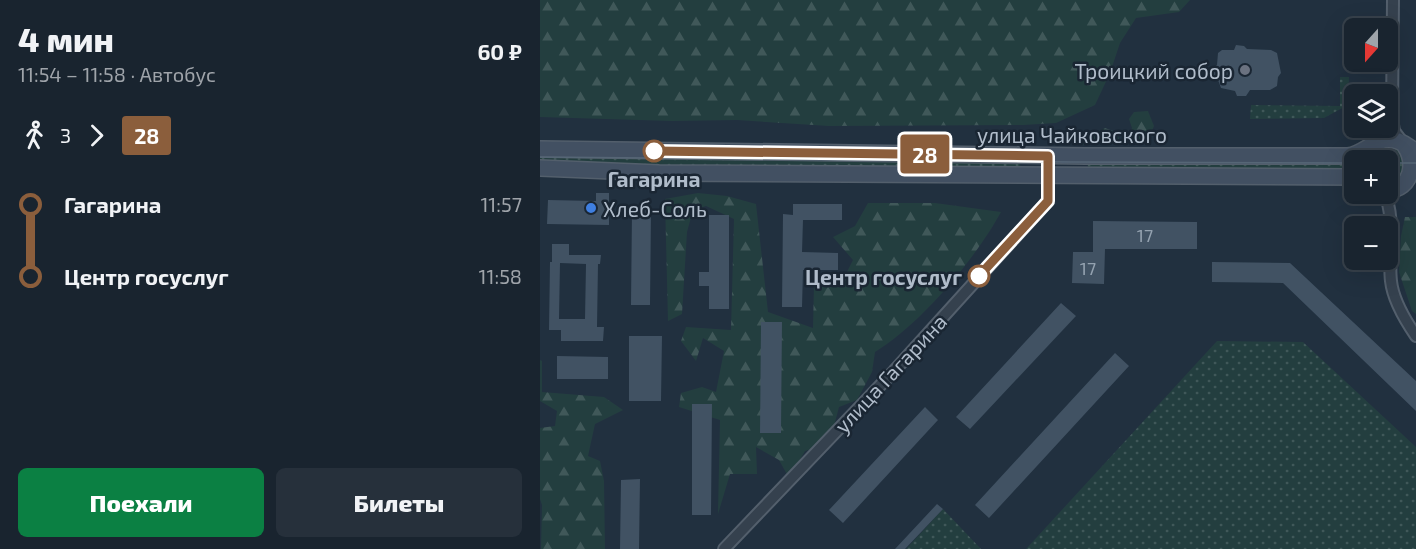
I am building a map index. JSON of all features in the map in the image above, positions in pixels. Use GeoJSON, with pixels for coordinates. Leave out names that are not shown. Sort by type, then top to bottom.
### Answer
{"type":"FeatureCollection","features":[{"type":"Feature","properties":{"kind":"main road","name":"улица Чайковского"},"geometry":{"type":"LineString","coordinates":[[540,149],[1048,156],[1348,156],[1362,152],[1375,143],[1390,139],[1408,147]]}},
{"type":"Feature","properties":{"kind":"main road"},"geometry":{"type":"LineString","coordinates":[[1369,150],[1375,143]]}},
{"type":"Feature","properties":{"kind":"main road"},"geometry":{"type":"LineString","coordinates":[[1408,147],[1414,160],[1410,180]]}},
{"type":"Feature","properties":{"kind":"main road","name":"улица Чайковского"},"geometry":{"type":"LineString","coordinates":[[540,168],[659,173],[1344,177]]}},
{"type":"Feature","properties":{"kind":"street"},"geometry":{"type":"LineString","coordinates":[[1392,84],[1393,0]]}},
{"type":"Feature","properties":{"kind":"street"},"geometry":{"type":"LineString","coordinates":[[1398,136],[1408,147]]}},
{"type":"Feature","properties":{"kind":"street"},"geometry":{"type":"LineString","coordinates":[[1375,143],[1380,138]]}},
{"type":"Feature","properties":{"kind":"street","name":"улица Гагарина"},"geometry":{"type":"LineString","coordinates":[[724,549],[894,371],[1048,201],[1048,156]]}},
{"type":"Feature","properties":{"kind":"street"},"geometry":{"type":"LineString","coordinates":[[1389,212],[1395,195],[1410,180]]}},
{"type":"Feature","properties":{"kind":"street"},"geometry":{"type":"LineString","coordinates":[[1387,204],[1392,287],[1406,321],[1416,336]]}},
{"type":"Feature","properties":{"kind":"green space"},"geometry":{"type":"Polygon","coordinates":[[[540,0],[1190,0],[1179,12],[1136,18],[1120,43],[1110,73],[1095,105],[1056,123],[829,126],[737,120],[672,121],[540,117],[540,0]]]}},
{"type":"Feature","properties":{"kind":"green space"},"geometry":{"type":"Polygon","coordinates":[[[1340,77],[1349,77],[1349,84],[1344,84],[1344,107],[1324,118],[1250,119],[1251,105],[1340,106],[1340,77]]]}},
{"type":"Feature","properties":{"kind":"green space"},"geometry":{"type":"Polygon","coordinates":[[[1148,111],[1154,126],[1150,133],[1139,141],[1129,136],[1132,128],[1129,119],[1134,112],[1148,111]]]}},
{"type":"Feature","properties":{"kind":"green space"},"geometry":{"type":"Polygon","coordinates":[[[1105,128],[1113,131],[1119,138],[1118,144],[1092,142],[1082,145],[1083,141],[1092,134],[1105,128]]]}},
{"type":"Feature","properties":{"kind":"green space"},"geometry":{"type":"Polygon","coordinates":[[[1394,143],[1411,169],[1398,179],[1398,150],[1378,150],[1394,143]]]}},
{"type":"Feature","properties":{"kind":"green space"},"geometry":{"type":"Polygon","coordinates":[[[540,154],[1019,159],[1021,169],[540,164],[540,154]]]}},
{"type":"Feature","properties":{"kind":"green space"},"geometry":{"type":"Polygon","coordinates":[[[1087,160],[1344,160],[1344,170],[1088,168],[1087,160]]]}},
{"type":"Feature","properties":{"kind":"green space"},"geometry":{"type":"Polygon","coordinates":[[[698,193],[727,196],[756,204],[768,312],[813,328],[814,284],[842,282],[853,260],[833,237],[855,226],[868,203],[935,203],[1001,212],[977,249],[946,289],[910,325],[875,352],[872,372],[857,400],[839,407],[834,426],[818,447],[805,451],[789,478],[779,460],[756,447],[757,474],[730,474],[718,514],[720,420],[679,407],[681,393],[702,387],[716,392],[724,351],[703,338],[696,361],[681,341],[686,327],[731,330],[734,219],[706,206],[693,210],[687,232],[682,314],[668,321],[665,199],[698,193]]]}},
{"type":"Feature","properties":{"kind":"green space"},"geometry":{"type":"Polygon","coordinates":[[[1405,217],[1416,217],[1416,314],[1412,311],[1399,272],[1401,236],[1405,217]]]}},
{"type":"Feature","properties":{"kind":"green space"},"geometry":{"type":"Polygon","coordinates":[[[1217,341],[1303,342],[1416,447],[1416,549],[1026,549],[1217,341]]]}},
{"type":"Feature","properties":{"kind":"green space"},"geometry":{"type":"Polygon","coordinates":[[[540,360],[542,361],[542,392],[604,397],[623,410],[595,424],[588,456],[600,461],[604,481],[605,549],[541,549],[540,428],[555,426],[557,411],[540,401],[540,360]]]}},
{"type":"Feature","properties":{"kind":"green space"},"geometry":{"type":"Polygon","coordinates":[[[943,509],[981,549],[906,549],[943,509]]]}},
{"type":"Feature","properties":{"kind":"building"},"geometry":{"type":"Polygon","coordinates":[[[1236,45],[1247,49],[1271,50],[1277,53],[1281,73],[1277,86],[1270,90],[1250,90],[1246,96],[1237,96],[1235,91],[1221,88],[1213,68],[1217,65],[1218,53],[1222,50],[1234,50],[1236,45]]]}},
{"type":"Feature","properties":{"kind":"building"},"geometry":{"type":"Polygon","coordinates":[[[596,193],[609,193],[609,225],[547,224],[548,200],[596,201],[596,193]]]}},
{"type":"Feature","properties":{"kind":"building"},"geometry":{"type":"Polygon","coordinates":[[[793,204],[842,204],[842,220],[803,220],[802,252],[838,253],[838,270],[803,270],[802,307],[782,307],[783,214],[793,215],[793,204]]]}},
{"type":"Feature","properties":{"kind":"building"},"geometry":{"type":"Polygon","coordinates":[[[632,210],[651,210],[650,305],[631,305],[632,210]]]}},
{"type":"Feature","properties":{"kind":"building"},"geometry":{"type":"Polygon","coordinates":[[[709,215],[729,215],[729,309],[709,309],[709,286],[699,286],[699,272],[709,272],[709,215]]]}},
{"type":"Feature","properties":{"kind":"building"},"geometry":{"type":"Polygon","coordinates":[[[1093,221],[1197,222],[1197,249],[1105,249],[1104,284],[1072,283],[1073,252],[1093,252],[1093,221]]]}},
{"type":"Feature","properties":{"kind":"building"},"geometry":{"type":"Polygon","coordinates":[[[552,244],[569,244],[569,255],[601,255],[600,264],[598,264],[597,327],[604,327],[603,341],[561,341],[561,330],[549,330],[550,262],[552,262],[552,244]],[[560,263],[559,319],[585,319],[586,264],[560,263]]]}},
{"type":"Feature","properties":{"kind":"building"},"geometry":{"type":"Polygon","coordinates":[[[1212,262],[1290,263],[1416,381],[1416,411],[1283,283],[1212,282],[1212,262]]]}},
{"type":"Feature","properties":{"kind":"building"},"geometry":{"type":"Polygon","coordinates":[[[1061,303],[1076,316],[970,429],[956,417],[1061,303]]]}},
{"type":"Feature","properties":{"kind":"building"},"geometry":{"type":"Polygon","coordinates":[[[761,322],[782,322],[781,433],[760,433],[761,322]]]}},
{"type":"Feature","properties":{"kind":"building"},"geometry":{"type":"Polygon","coordinates":[[[629,336],[662,336],[661,401],[629,401],[629,336]]]}},
{"type":"Feature","properties":{"kind":"building"},"geometry":{"type":"Polygon","coordinates":[[[1115,353],[1129,366],[989,518],[975,505],[1115,353]]]}},
{"type":"Feature","properties":{"kind":"building"},"geometry":{"type":"Polygon","coordinates":[[[557,356],[608,357],[608,379],[557,379],[557,356]]]}},
{"type":"Feature","properties":{"kind":"building"},"geometry":{"type":"Polygon","coordinates":[[[692,404],[712,404],[711,515],[692,515],[692,404]]]}},
{"type":"Feature","properties":{"kind":"building"},"geometry":{"type":"Polygon","coordinates":[[[925,407],[938,420],[843,523],[829,510],[925,407]]]}},
{"type":"Feature","properties":{"kind":"building"},"geometry":{"type":"Polygon","coordinates":[[[640,479],[639,549],[620,549],[621,480],[640,479]]]}},
{"type":"Feature","properties":{"kind":"building"},"geometry":{"type":"Polygon","coordinates":[[[937,504],[943,509],[905,549],[895,549],[937,504]]]}},
{"type":"Feature","properties":{"kind":"tram line"},"geometry":{"type":"LineString","coordinates":[[540,157],[1344,163]]}},
{"type":"Feature","properties":{"kind":"tram line"},"geometry":{"type":"LineString","coordinates":[[1398,163],[1416,163]]}},
{"type":"Feature","properties":{"kind":"bus line","name":"28"},"geometry":{"type":"LineString","coordinates":[[654,151],[1048,156],[1048,201],[979,276]]}},
{"type":"Feature","properties":{"kind":"place","name":"Троицкий собор"},"geometry":{"type":"Point","coordinates":[1245,70]}},
{"type":"Feature","properties":{"kind":"place","name":"Гагарина"},"geometry":{"type":"Point","coordinates":[654,151]}},
{"type":"Feature","properties":{"kind":"place","name":"Хлеб-Соль"},"geometry":{"type":"Point","coordinates":[591,208]}},
{"type":"Feature","properties":{"kind":"place","name":"Центр госуслуг"},"geometry":{"type":"Point","coordinates":[979,276]}}]}
